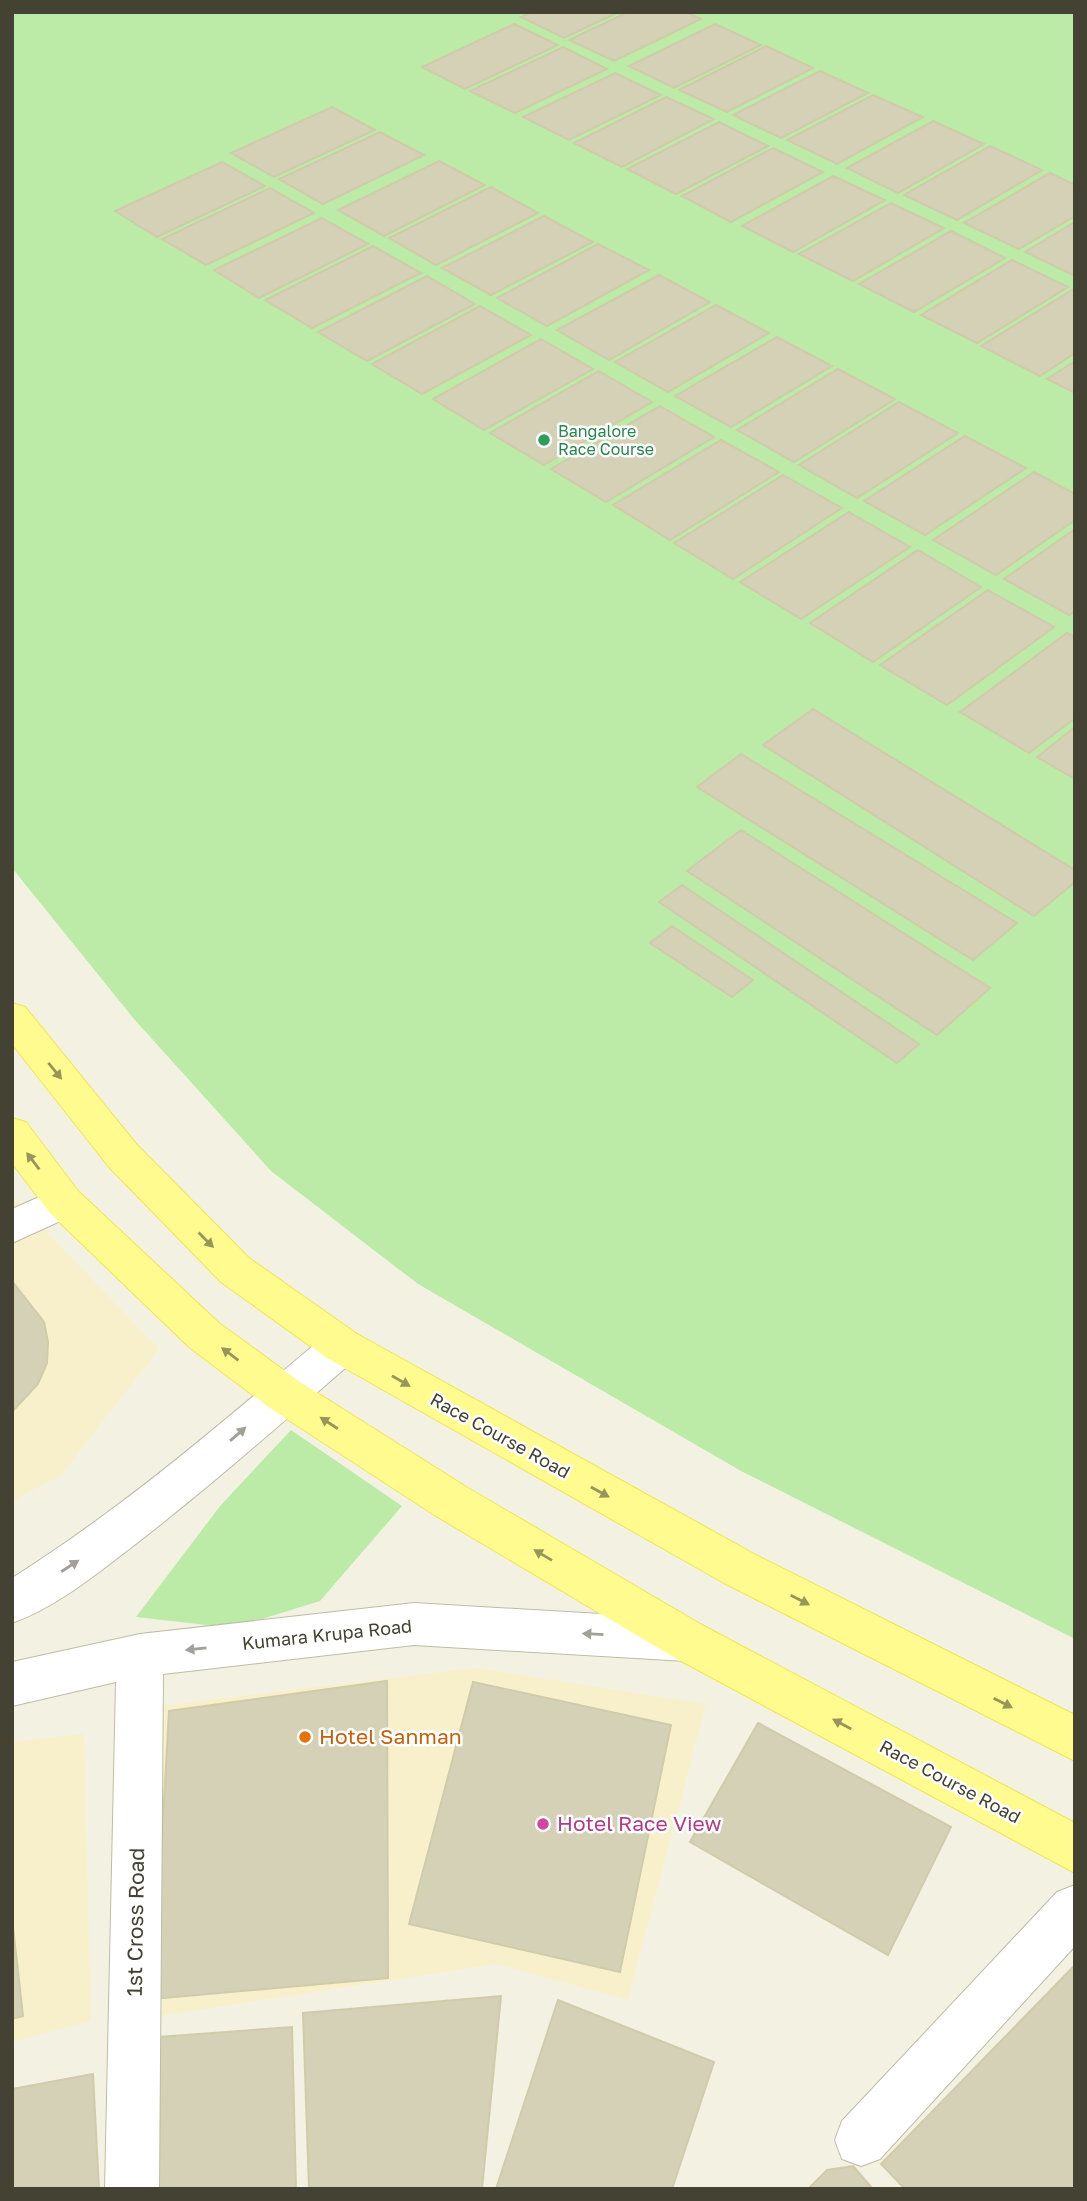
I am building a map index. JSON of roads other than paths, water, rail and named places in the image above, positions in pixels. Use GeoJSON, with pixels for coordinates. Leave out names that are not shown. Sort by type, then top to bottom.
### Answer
{"type":"FeatureCollection","features":[{"type":"Feature","properties":{"kind":"main road","name":"Race Course Road"},"geometry":{"type":"LineString","coordinates":[[12,1017],[122,1156],[235,1270],[342,1346],[740,1569],[1075,1739]]}},
{"type":"Feature","properties":{"kind":"main road","name":"Race Course Road"},"geometry":{"type":"LineString","coordinates":[[12,1133],[64,1202],[204,1335],[285,1395],[452,1502],[686,1640],[1075,1849]]}},
{"type":"Feature","properties":{"kind":"street"},"geometry":{"type":"LineString","coordinates":[[12,1227],[64,1202]]}},
{"type":"Feature","properties":{"kind":"street"},"geometry":{"type":"LineString","coordinates":[[12,1603],[87,1555],[192,1475],[342,1346]]}},
{"type":"Feature","properties":{"kind":"street","name":"Kumara Krupa Road"},"geometry":{"type":"LineString","coordinates":[[12,1685],[140,1656],[414,1624],[686,1640]]}},
{"type":"Feature","properties":{"kind":"street","name":"1st Cross Road"},"geometry":{"type":"LineString","coordinates":[[132,2189],[140,1656]]}},
{"type":"Feature","properties":{"kind":"street"},"geometry":{"type":"LineString","coordinates":[[861,2140],[1075,1909]]}},
{"type":"Feature","properties":{"kind":"place","name":"Bangalore Race Course"},"geometry":{"type":"Point","coordinates":[544,440]}},
{"type":"Feature","properties":{"kind":"place","name":"Hotel Sanman"},"geometry":{"type":"Point","coordinates":[305,1737]}},
{"type":"Feature","properties":{"kind":"place","name":"Hotel Race View"},"geometry":{"type":"Point","coordinates":[543,1824]}}]}
